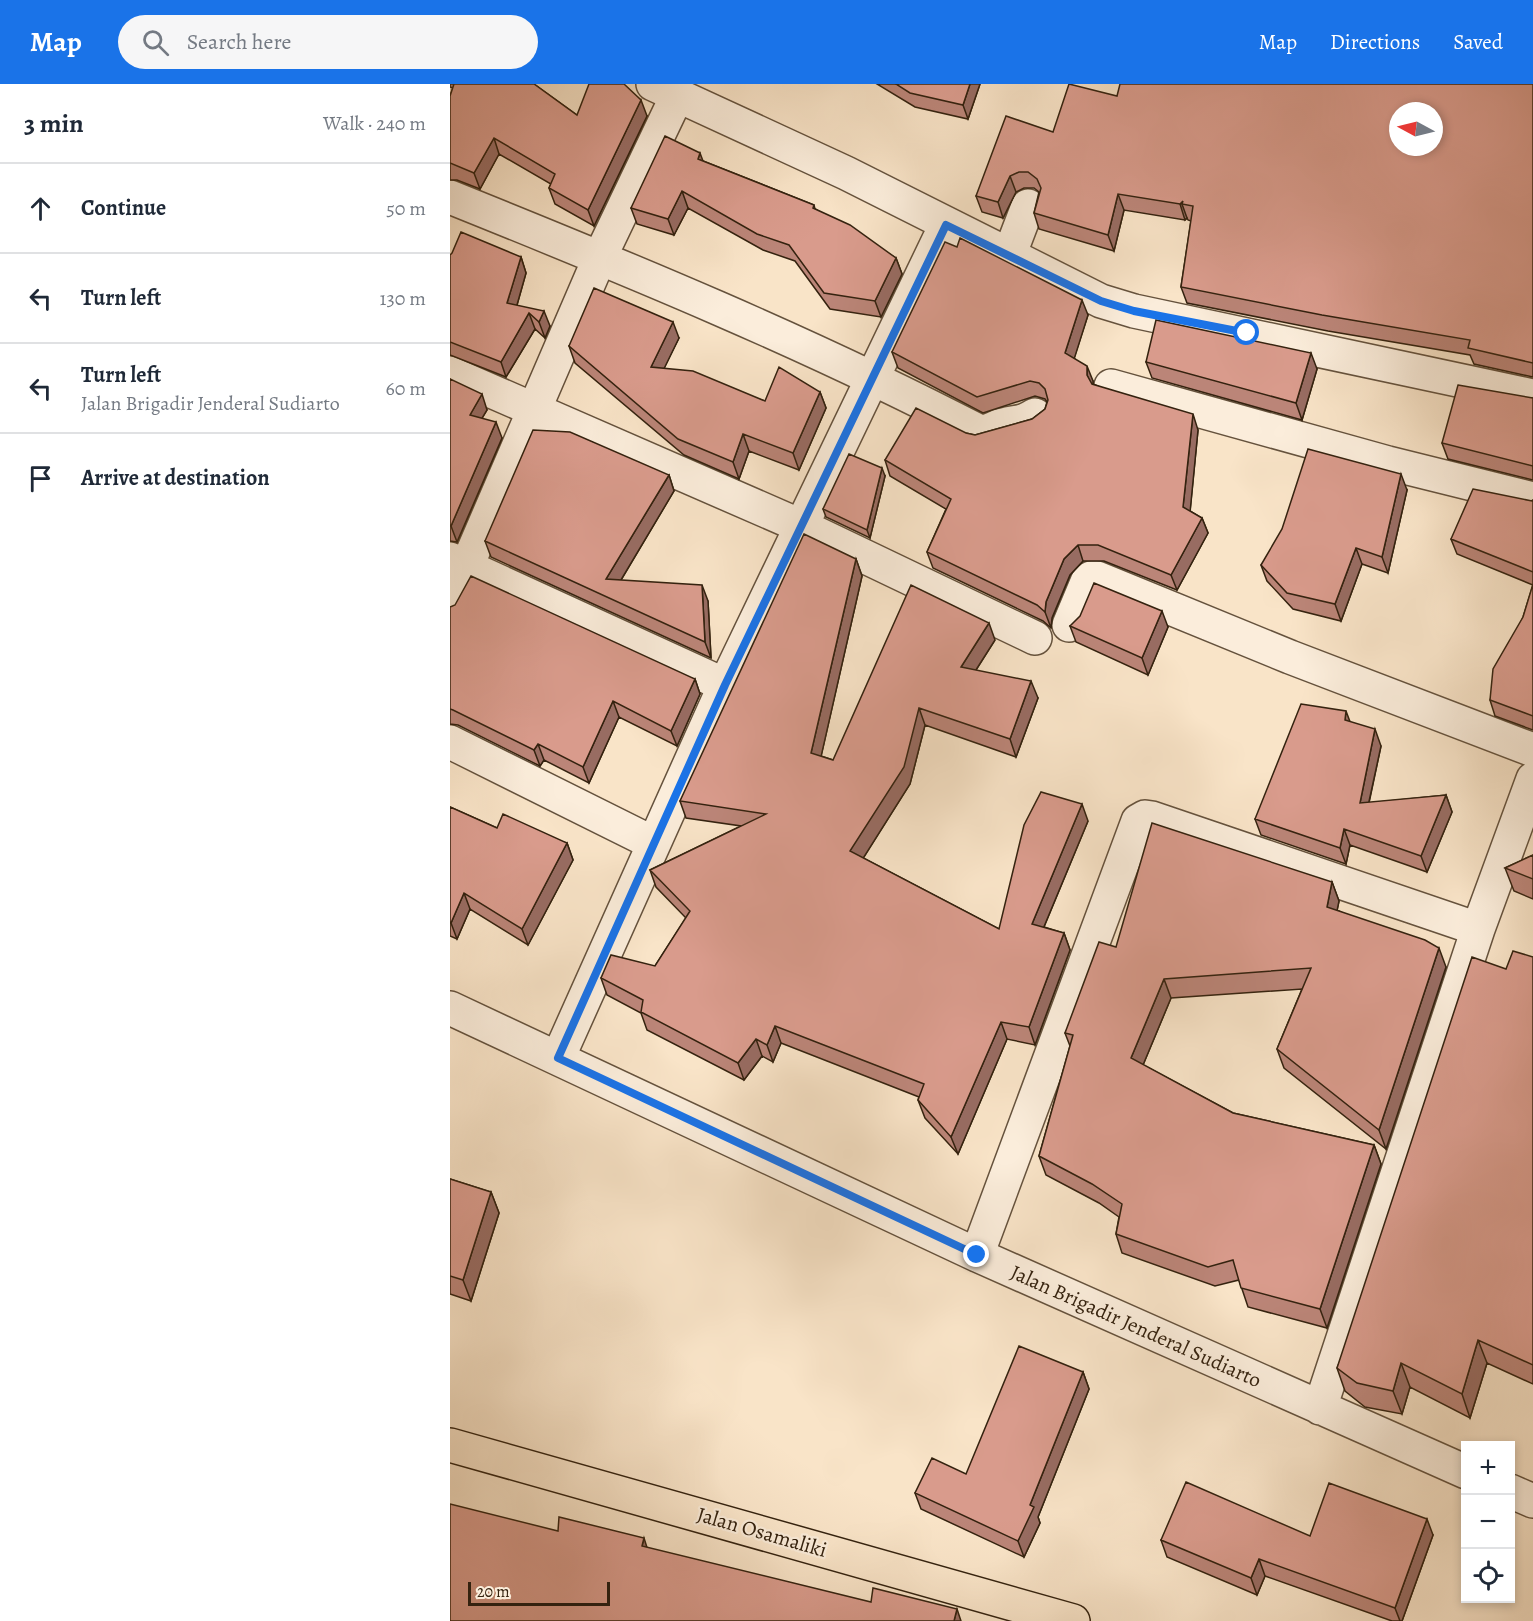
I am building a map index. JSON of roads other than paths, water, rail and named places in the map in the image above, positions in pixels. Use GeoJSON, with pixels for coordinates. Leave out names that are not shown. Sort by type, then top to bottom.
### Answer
{"type":"FeatureCollection","features":[{"type":"Feature","properties":{"kind":"main road","name":"Jalan Osamaliki"},"geometry":{"type":"LineString","coordinates":[[450,1445],[1073,1621]]}},
{"type":"Feature","properties":{"kind":"street"},"geometry":{"type":"LineString","coordinates":[[450,605],[459,563],[536,412],[665,90],[846,173],[1101,301],[1134,311],[1533,396]]}},
{"type":"Feature","properties":{"kind":"street"},"geometry":{"type":"LineString","coordinates":[[450,196],[600,257],[873,379],[980,432],[991,432],[1004,424],[1023,423],[1035,415]]}},
{"type":"Feature","properties":{"kind":"street"},"geometry":{"type":"LineString","coordinates":[[1009,256],[1028,207]]}},
{"type":"Feature","properties":{"kind":"street"},"geometry":{"type":"LineString","coordinates":[[558,1058],[725,685],[803,527],[946,225]]}},
{"type":"Feature","properties":{"kind":"street"},"geometry":{"type":"LineString","coordinates":[[450,373],[803,527],[1035,638]]}},
{"type":"Feature","properties":{"kind":"street"},"geometry":{"type":"LineString","coordinates":[[1111,386],[1377,460],[1533,499]]}},
{"type":"Feature","properties":{"kind":"street"},"geometry":{"type":"LineString","coordinates":[[459,563],[725,685]]}},
{"type":"Feature","properties":{"kind":"street"},"geometry":{"type":"LineString","coordinates":[[1069,625],[1084,587],[1090,578],[1097,578],[1290,657],[1533,750]]}},
{"type":"Feature","properties":{"kind":"street"},"geometry":{"type":"LineString","coordinates":[[450,741],[653,843]]}},
{"type":"Feature","properties":{"kind":"street"},"geometry":{"type":"LineString","coordinates":[[1320,1408],[1478,929],[1533,779]]}},
{"type":"Feature","properties":{"kind":"street"},"geometry":{"type":"LineString","coordinates":[[977,1255],[1138,821],[1145,817],[1152,818],[1478,929]]}},
{"type":"Feature","properties":{"kind":"street","name":"Jalan Brigadir Jenderal Sudiarto"},"geometry":{"type":"LineString","coordinates":[[450,1008],[977,1255],[1461,1470]]}},
{"type":"Feature","properties":{"kind":"street"},"geometry":{"type":"LineString","coordinates":[[1515,1493],[1533,1501]]}}]}
